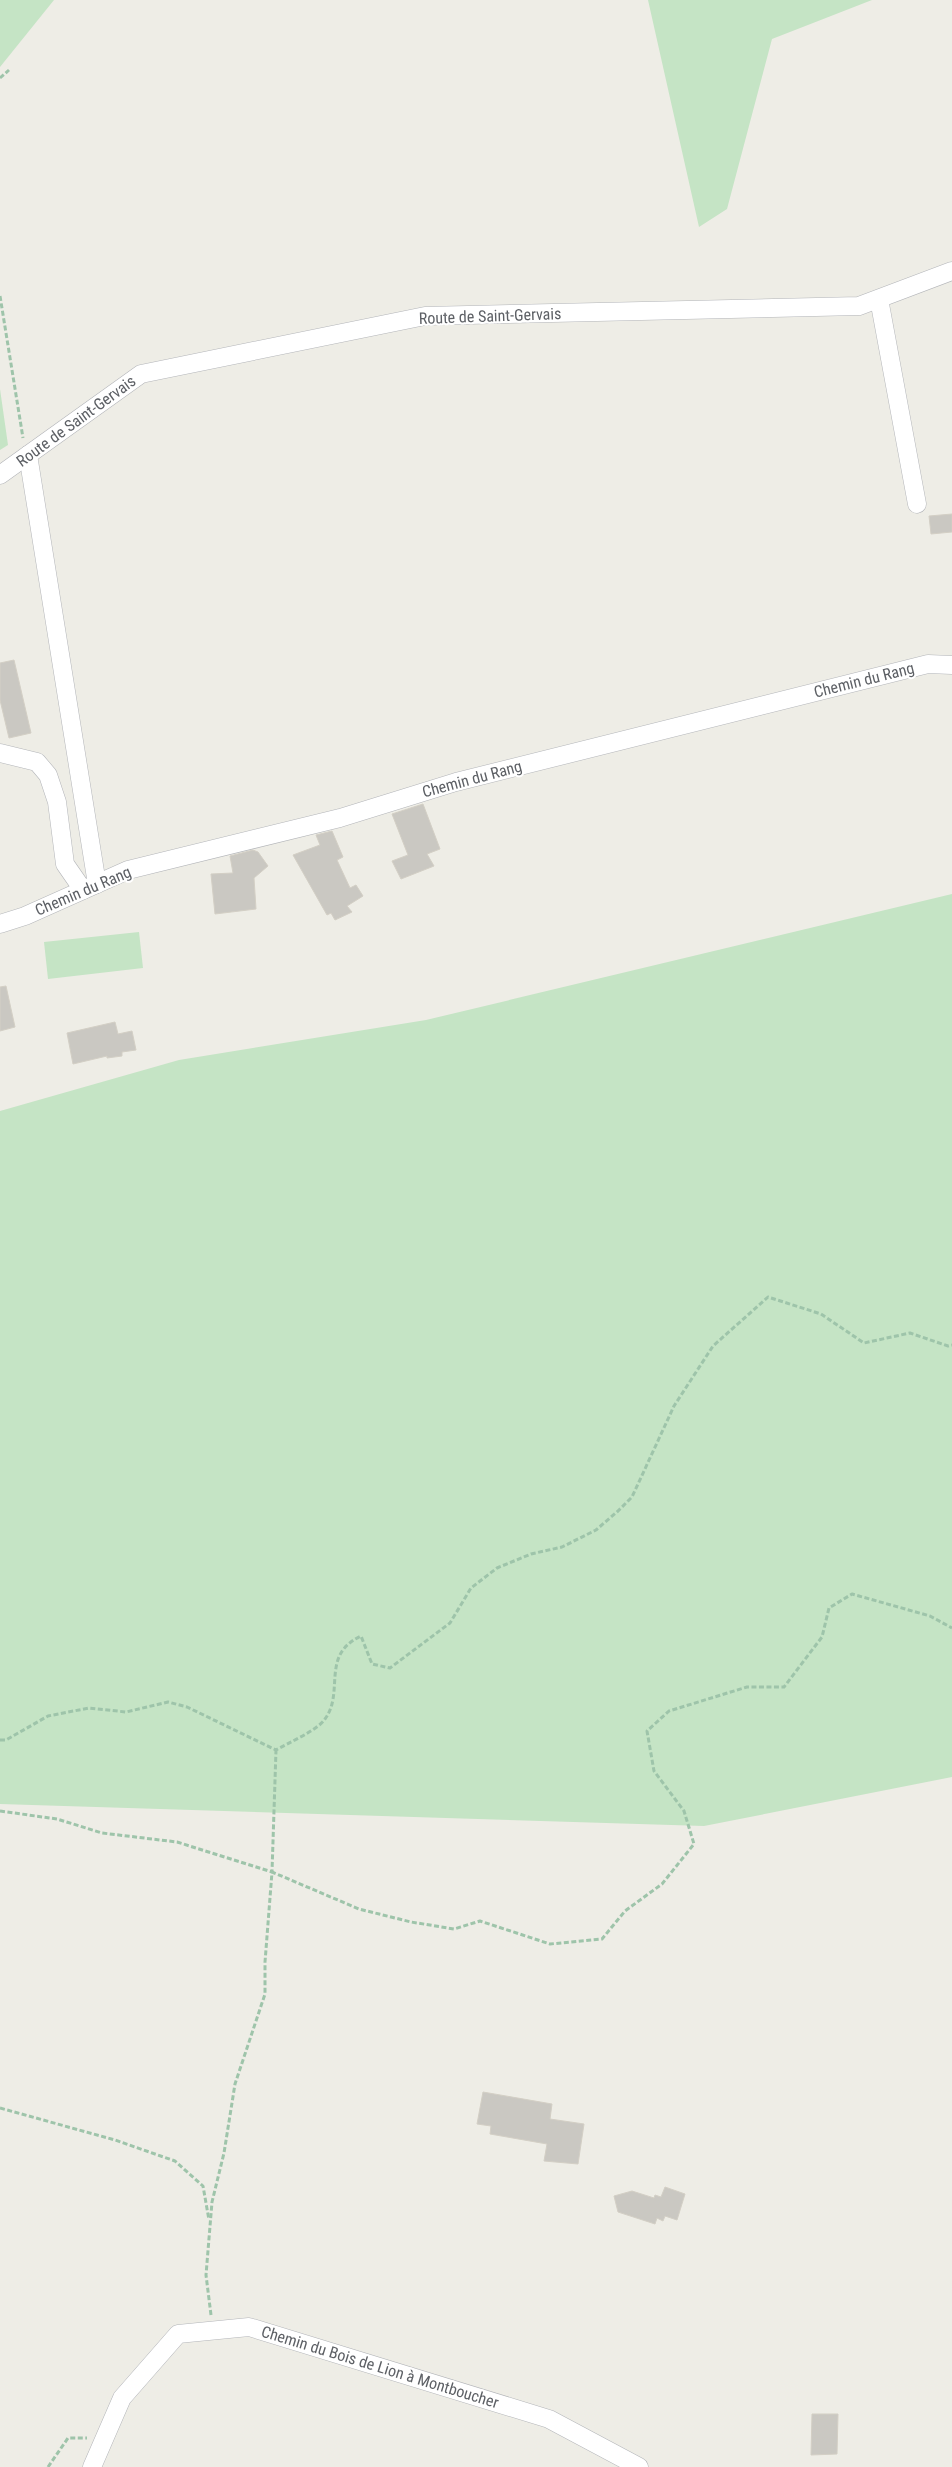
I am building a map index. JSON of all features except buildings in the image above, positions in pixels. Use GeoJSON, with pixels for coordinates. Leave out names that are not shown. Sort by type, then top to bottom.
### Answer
{"type":"FeatureCollection","features":[{"type":"Feature","properties":{"kind":"street","name":"Route de Saint-Gervais"},"geometry":{"type":"LineString","coordinates":[[0,475],[141,374],[425,316],[859,306],[952,271]]}},
{"type":"Feature","properties":{"kind":"street"},"geometry":{"type":"LineString","coordinates":[[879,298],[917,504]]}},
{"type":"Feature","properties":{"kind":"street"},"geometry":{"type":"LineString","coordinates":[[28,455],[90,887]]}},
{"type":"Feature","properties":{"kind":"street","name":"Chemin du Rang"},"geometry":{"type":"LineString","coordinates":[[0,924],[26,916],[128,870],[340,818],[456,782],[928,664],[952,665]]}},
{"type":"Feature","properties":{"kind":"street"},"geometry":{"type":"LineString","coordinates":[[0,753],[37,762],[48,775],[57,802],[65,864],[90,887]]}},
{"type":"Feature","properties":{"kind":"street","name":"Chemin du Bois de Lion à Montboucher"},"geometry":{"type":"LineString","coordinates":[[92,2467],[122,2398],[178,2334],[249,2327],[549,2419],[639,2467]]}},
{"type":"Feature","properties":{"kind":"path"},"geometry":{"type":"LineString","coordinates":[[0,78],[9,70]]}},
{"type":"Feature","properties":{"kind":"path"},"geometry":{"type":"LineString","coordinates":[[0,296],[23,440],[28,455]]}},
{"type":"Feature","properties":{"kind":"path"},"geometry":{"type":"LineString","coordinates":[[276,1750],[324,1721],[331,1708],[336,1662],[350,1641],[361,1636],[372,1664],[390,1668],[450,1623],[471,1588],[497,1568],[531,1554],[562,1547],[596,1530],[618,1511],[632,1497],[674,1406],[713,1346],[768,1297],[822,1314],[864,1343],[910,1333],[948,1346],[952,1345]]}},
{"type":"Feature","properties":{"kind":"path"},"geometry":{"type":"LineString","coordinates":[[0,1811],[57,1819],[102,1833],[177,1842],[272,1872],[359,1909],[411,1922],[454,1929],[480,1921],[550,1944],[602,1939],[625,1911],[662,1884],[694,1844],[684,1811],[654,1771],[647,1731],[669,1711],[747,1687],[784,1687],[822,1637],[829,1608],[852,1594],[930,1616],[952,1628]]}},
{"type":"Feature","properties":{"kind":"path"},"geometry":{"type":"LineString","coordinates":[[0,1740],[6,1740],[48,1716],[89,1708],[126,1712],[168,1702],[187,1707],[276,1750]]}},
{"type":"Feature","properties":{"kind":"path"},"geometry":{"type":"LineString","coordinates":[[214,2331],[206,2275],[212,2202],[224,2153],[235,2084],[265,1994],[264,1962],[272,1872],[276,1750]]}},
{"type":"Feature","properties":{"kind":"path"},"geometry":{"type":"LineString","coordinates":[[0,2108],[115,2140],[175,2160],[203,2186],[210,2225]]}},
{"type":"Feature","properties":{"kind":"path"},"geometry":{"type":"LineString","coordinates":[[48,2467],[68,2438],[104,2438]]}},
{"type":"Feature","properties":{"kind":"green space"},"geometry":{"type":"Polygon","coordinates":[[[0,0],[54,0],[0,67],[0,0]]]}},
{"type":"Feature","properties":{"kind":"green space"},"geometry":{"type":"Polygon","coordinates":[[[648,0],[872,0],[772,39],[727,209],[699,227],[648,0]]]}},
{"type":"Feature","properties":{"kind":"green space"},"geometry":{"type":"Polygon","coordinates":[[[0,389],[8,445],[0,450],[0,389]]]}},
{"type":"Feature","properties":{"kind":"green space"},"geometry":{"type":"Polygon","coordinates":[[[952,894],[952,1777],[704,1826],[0,1804],[0,1111],[179,1060],[426,1020],[952,894]]]}},
{"type":"Feature","properties":{"kind":"green space"},"geometry":{"type":"Polygon","coordinates":[[[139,932],[143,968],[48,979],[44,942],[139,932]]]}}]}
